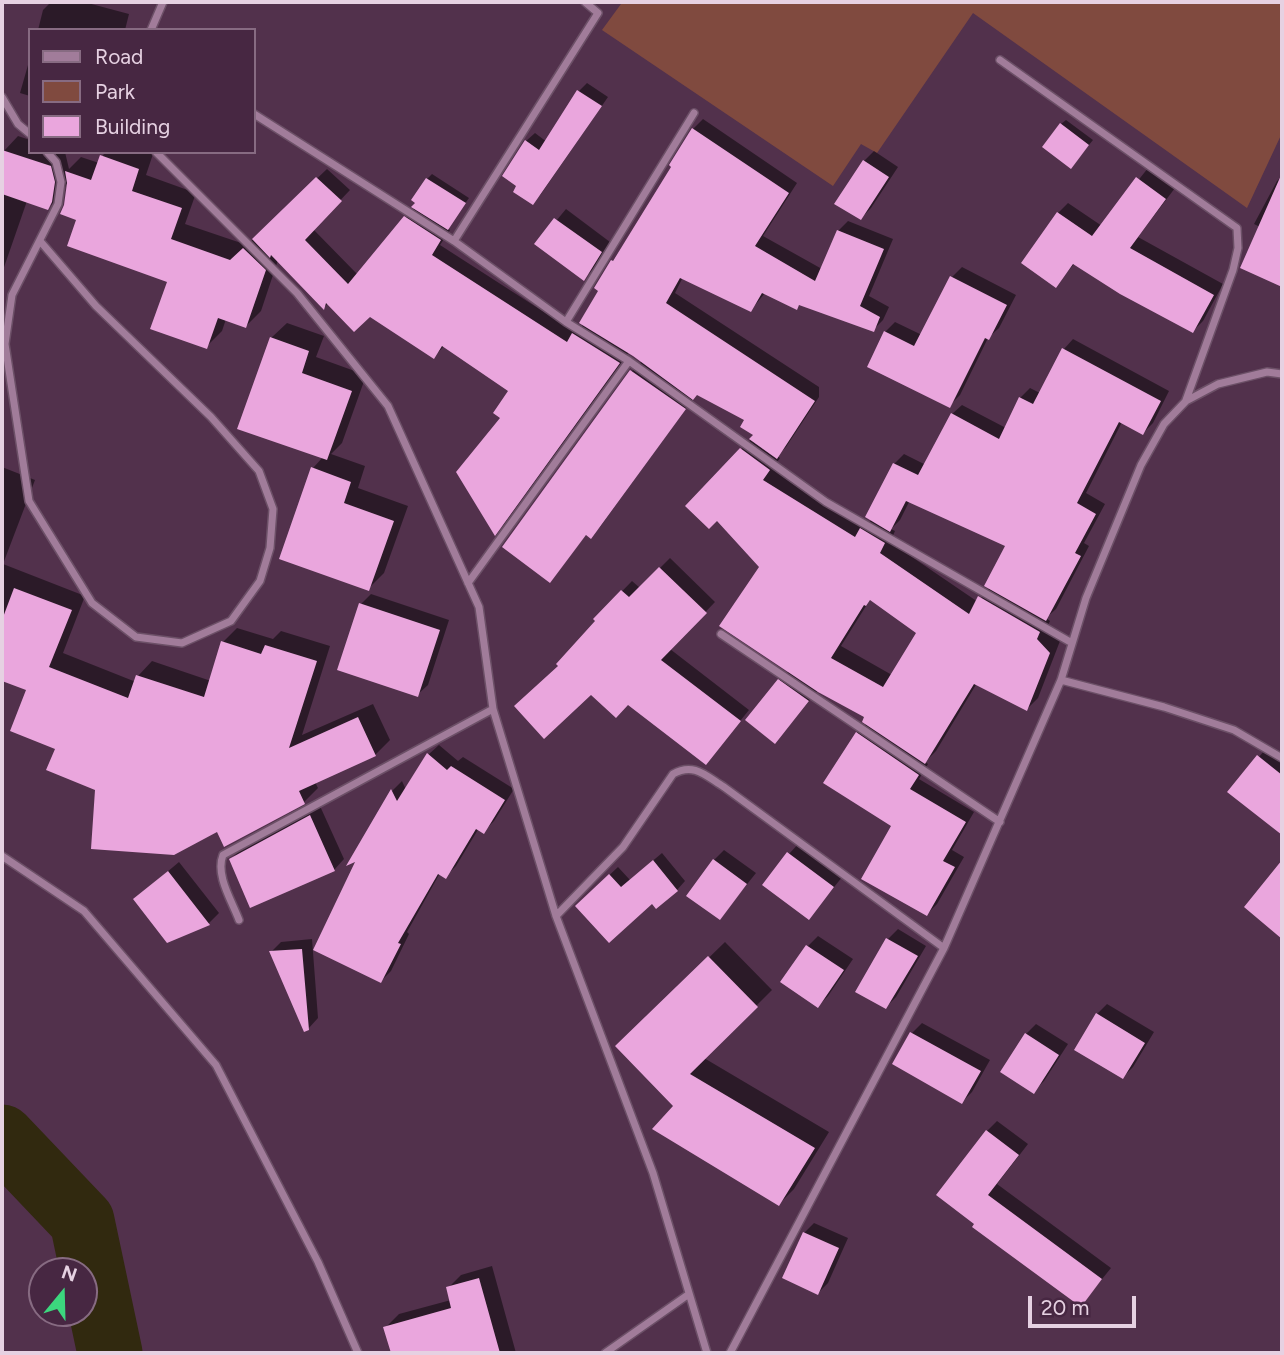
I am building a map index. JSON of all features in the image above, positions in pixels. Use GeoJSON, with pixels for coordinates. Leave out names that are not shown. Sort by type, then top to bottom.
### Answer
{"type":"FeatureCollection","features":[{"type":"Feature","properties":{"kind":"street"},"geometry":{"type":"LineString","coordinates":[[152,28],[163,2]]}},
{"type":"Feature","properties":{"kind":"street"},"geometry":{"type":"LineString","coordinates":[[454,242],[598,13],[585,2]]}},
{"type":"Feature","properties":{"kind":"street"},"geometry":{"type":"LineString","coordinates":[[1000,60],[1237,228],[1238,248],[1233,270],[1186,401]]}},
{"type":"Feature","properties":{"kind":"street"},"geometry":{"type":"LineString","coordinates":[[2,97],[18,124],[28,132]]}},
{"type":"Feature","properties":{"kind":"street"},"geometry":{"type":"LineString","coordinates":[[566,322],[694,113]]}},
{"type":"Feature","properties":{"kind":"street"},"geometry":{"type":"LineString","coordinates":[[256,115],[454,242],[566,322],[629,361],[826,502],[1072,643]]}},
{"type":"Feature","properties":{"kind":"street"},"geometry":{"type":"LineString","coordinates":[[40,241],[96,306],[211,417],[259,471],[272,509],[270,548],[260,581],[231,621],[183,643],[136,637],[92,603],[29,501],[5,344],[12,295],[58,204],[61,182],[56,162],[49,154]]}},
{"type":"Feature","properties":{"kind":"street"},"geometry":{"type":"LineString","coordinates":[[158,154],[297,293],[388,406],[479,607],[493,709],[556,916],[653,1174],[707,1353]]}},
{"type":"Feature","properties":{"kind":"street"},"geometry":{"type":"LineString","coordinates":[[468,583],[629,361]]}},
{"type":"Feature","properties":{"kind":"street"},"geometry":{"type":"LineString","coordinates":[[730,1353],[944,948],[1061,680],[1086,598],[1141,465],[1164,424],[1186,401],[1218,384],[1267,372],[1282,374]]}},
{"type":"Feature","properties":{"kind":"street"},"geometry":{"type":"LineString","coordinates":[[721,634],[1000,822]]}},
{"type":"Feature","properties":{"kind":"street"},"geometry":{"type":"LineString","coordinates":[[1061,680],[1164,707],[1234,730],[1282,758]]}},
{"type":"Feature","properties":{"kind":"street"},"geometry":{"type":"LineString","coordinates":[[239,920],[221,874],[220,863],[223,855],[493,709]]}},
{"type":"Feature","properties":{"kind":"street"},"geometry":{"type":"LineString","coordinates":[[556,916],[623,847],[673,774],[683,768],[694,769],[724,787],[944,948]]}},
{"type":"Feature","properties":{"kind":"street"},"geometry":{"type":"LineString","coordinates":[[2,856],[84,911],[216,1065],[318,1262],[358,1353]]}},
{"type":"Feature","properties":{"kind":"street"},"geometry":{"type":"LineString","coordinates":[[604,1353],[689,1294]]}},
{"type":"Feature","properties":{"kind":"green space"},"geometry":{"type":"Polygon","coordinates":[[[618,2],[1282,2],[1282,133],[1247,208],[973,13],[877,153],[861,144],[833,186],[602,30],[621,4],[618,2]]]}},
{"type":"Feature","properties":{"kind":"building"},"geometry":{"type":"Polygon","coordinates":[[[577,90],[602,106],[533,205],[513,192],[516,186],[502,176],[525,140],[539,150],[577,90]]]}},
{"type":"Feature","properties":{"kind":"building"},"geometry":{"type":"Polygon","coordinates":[[[1060,123],[1089,145],[1071,169],[1042,147],[1060,123]]]}},
{"type":"Feature","properties":{"kind":"building"},"geometry":{"type":"Polygon","coordinates":[[[692,128],[789,193],[755,246],[815,281],[837,230],[884,249],[860,306],[880,317],[874,332],[799,305],[797,310],[762,293],[751,312],[680,278],[666,303],[815,401],[777,459],[749,439],[753,435],[740,427],[744,420],[697,395],[693,400],[633,356],[579,323],[598,291],[594,288],[671,167],[669,165],[692,128]]]}},
{"type":"Feature","properties":{"kind":"building"},"geometry":{"type":"Polygon","coordinates":[[[2,150],[51,166],[55,182],[48,210],[2,194],[2,150]]]}},
{"type":"Feature","properties":{"kind":"building"},"geometry":{"type":"Polygon","coordinates":[[[100,155],[139,169],[132,191],[182,208],[171,239],[230,260],[243,248],[266,270],[246,328],[218,318],[207,349],[150,329],[167,282],[67,246],[76,220],[60,214],[67,183],[65,171],[91,180],[100,155]]]}},
{"type":"Feature","properties":{"kind":"building"},"geometry":{"type":"Polygon","coordinates":[[[863,160],[889,177],[861,220],[834,204],[863,160]]]}},
{"type":"Feature","properties":{"kind":"building"},"geometry":{"type":"Polygon","coordinates":[[[1282,173],[1282,287],[1240,268],[1282,173]]]}},
{"type":"Feature","properties":{"kind":"building"},"geometry":{"type":"Polygon","coordinates":[[[316,177],[342,201],[305,240],[348,284],[404,216],[441,240],[432,255],[567,342],[572,333],[620,363],[495,536],[456,472],[500,418],[493,413],[508,391],[442,346],[434,359],[370,317],[354,332],[326,303],[324,310],[252,239],[316,177]]]}},
{"type":"Feature","properties":{"kind":"building"},"geometry":{"type":"Polygon","coordinates":[[[1136,177],[1166,199],[1130,248],[1214,295],[1193,333],[1120,294],[1073,264],[1056,288],[1021,263],[1057,212],[1092,236],[1136,177]]]}},
{"type":"Feature","properties":{"kind":"building"},"geometry":{"type":"Polygon","coordinates":[[[426,178],[466,203],[448,230],[411,207],[415,203],[411,200],[426,178]]]}},
{"type":"Feature","properties":{"kind":"building"},"geometry":{"type":"Polygon","coordinates":[[[554,218],[602,252],[584,281],[534,244],[554,218]]]}},
{"type":"Feature","properties":{"kind":"building"},"geometry":{"type":"Polygon","coordinates":[[[950,276],[1007,305],[989,340],[985,338],[950,408],[867,367],[884,331],[914,346],[950,276]]]}},
{"type":"Feature","properties":{"kind":"building"},"geometry":{"type":"Polygon","coordinates":[[[270,337],[309,351],[302,373],[352,391],[327,460],[237,429],[270,337]]]}},
{"type":"Feature","properties":{"kind":"building"},"geometry":{"type":"Polygon","coordinates":[[[1062,348],[1161,401],[1143,435],[1119,422],[1077,503],[1096,514],[1075,553],[1081,556],[1046,621],[984,586],[1005,546],[906,501],[890,532],[865,517],[893,463],[918,475],[951,413],[999,439],[1019,397],[1033,404],[1062,348]]]}},
{"type":"Feature","properties":{"kind":"building"},"geometry":{"type":"Polygon","coordinates":[[[630,370],[686,409],[591,539],[586,535],[550,583],[502,547],[630,370]]]}},
{"type":"Feature","properties":{"kind":"building"},"geometry":{"type":"Polygon","coordinates":[[[740,448],[770,470],[763,480],[855,537],[860,528],[885,543],[880,553],[969,614],[978,596],[1040,632],[1037,639],[1050,653],[1027,711],[974,684],[925,764],[862,722],[864,717],[818,692],[719,626],[759,567],[717,521],[709,529],[685,506],[740,448]],[[870,600],[864,605],[831,658],[883,687],[916,633],[870,600]]]}},
{"type":"Feature","properties":{"kind":"building"},"geometry":{"type":"Polygon","coordinates":[[[311,467],[351,482],[344,503],[394,521],[369,591],[279,559],[311,467]]]}},
{"type":"Feature","properties":{"kind":"building"},"geometry":{"type":"Polygon","coordinates":[[[659,567],[707,613],[661,660],[741,721],[706,765],[628,705],[616,718],[591,695],[544,739],[514,706],[558,666],[556,664],[595,621],[593,619],[621,590],[629,597],[659,567]]]}},
{"type":"Feature","properties":{"kind":"building"},"geometry":{"type":"Polygon","coordinates":[[[14,588],[72,610],[49,667],[128,698],[136,675],[204,697],[221,641],[261,654],[265,645],[317,661],[289,748],[358,717],[376,756],[299,791],[305,804],[224,847],[217,832],[174,855],[91,849],[95,790],[46,770],[55,749],[10,731],[26,690],[2,681],[2,620],[14,588]]]}},
{"type":"Feature","properties":{"kind":"building"},"geometry":{"type":"Polygon","coordinates":[[[359,603],[440,630],[418,697],[337,670],[359,603]]]}},
{"type":"Feature","properties":{"kind":"building"},"geometry":{"type":"Polygon","coordinates":[[[778,679],[809,701],[775,744],[745,720],[778,679]]]}},
{"type":"Feature","properties":{"kind":"building"},"geometry":{"type":"Polygon","coordinates":[[[856,732],[919,775],[910,789],[966,822],[943,861],[955,867],[927,916],[861,879],[891,826],[823,783],[856,732]]]}},
{"type":"Feature","properties":{"kind":"building"},"geometry":{"type":"Polygon","coordinates":[[[427,753],[447,770],[451,766],[505,800],[484,834],[476,829],[446,879],[438,874],[398,943],[401,944],[381,983],[313,950],[355,862],[346,866],[391,789],[397,801],[427,753]]]}},
{"type":"Feature","properties":{"kind":"building"},"geometry":{"type":"Polygon","coordinates":[[[1257,755],[1282,775],[1282,835],[1227,792],[1257,755]]]}},
{"type":"Feature","properties":{"kind":"building"},"geometry":{"type":"Polygon","coordinates":[[[310,815],[335,871],[250,908],[229,859],[310,815]]]}},
{"type":"Feature","properties":{"kind":"building"},"geometry":{"type":"Polygon","coordinates":[[[787,852],[834,887],[809,920],[762,885],[787,852]]]}},
{"type":"Feature","properties":{"kind":"building"},"geometry":{"type":"Polygon","coordinates":[[[713,859],[747,884],[720,920],[686,896],[713,859]]]}},
{"type":"Feature","properties":{"kind":"building"},"geometry":{"type":"Polygon","coordinates":[[[653,860],[678,891],[656,909],[652,904],[609,943],[575,906],[609,874],[621,887],[653,860]]]}},
{"type":"Feature","properties":{"kind":"building"},"geometry":{"type":"Polygon","coordinates":[[[1282,860],[1282,939],[1244,907],[1282,860]]]}},
{"type":"Feature","properties":{"kind":"building"},"geometry":{"type":"Polygon","coordinates":[[[168,871],[210,925],[167,943],[133,899],[168,871]]]}},
{"type":"Feature","properties":{"kind":"building"},"geometry":{"type":"Polygon","coordinates":[[[886,938],[918,956],[886,1009],[855,992],[886,938]]]}},
{"type":"Feature","properties":{"kind":"building"},"geometry":{"type":"Polygon","coordinates":[[[806,945],[844,970],[818,1008],[780,982],[806,945]]]}},
{"type":"Feature","properties":{"kind":"building"},"geometry":{"type":"Polygon","coordinates":[[[302,949],[309,1030],[304,1032],[269,951],[302,949]]]}},
{"type":"Feature","properties":{"kind":"building"},"geometry":{"type":"Polygon","coordinates":[[[708,956],[758,1007],[690,1074],[815,1148],[779,1206],[652,1129],[673,1106],[615,1046],[708,956]]]}},
{"type":"Feature","properties":{"kind":"building"},"geometry":{"type":"Polygon","coordinates":[[[1096,1013],[1145,1043],[1123,1079],[1074,1050],[1096,1013]]]}},
{"type":"Feature","properties":{"kind":"building"},"geometry":{"type":"Polygon","coordinates":[[[910,1032],[981,1071],[962,1104],[892,1064],[910,1032]]]}},
{"type":"Feature","properties":{"kind":"building"},"geometry":{"type":"Polygon","coordinates":[[[1025,1033],[1059,1055],[1034,1094],[1000,1072],[1025,1033]]]}},
{"type":"Feature","properties":{"kind":"building"},"geometry":{"type":"Polygon","coordinates":[[[986,1130],[1019,1155],[988,1195],[1102,1279],[1081,1307],[972,1227],[974,1224],[936,1195],[986,1130]]]}},
{"type":"Feature","properties":{"kind":"building"},"geometry":{"type":"Polygon","coordinates":[[[803,1232],[839,1248],[818,1295],[782,1278],[803,1232]]]}},
{"type":"Feature","properties":{"kind":"building"},"geometry":{"type":"Polygon","coordinates":[[[479,1278],[500,1353],[391,1353],[383,1327],[451,1308],[446,1287],[479,1278]]]}},
{"type":"Feature","properties":{"kind":"waterway"},"geometry":{"type":"LineString","coordinates":[[2,1137],[82,1221],[110,1353]]}}]}
